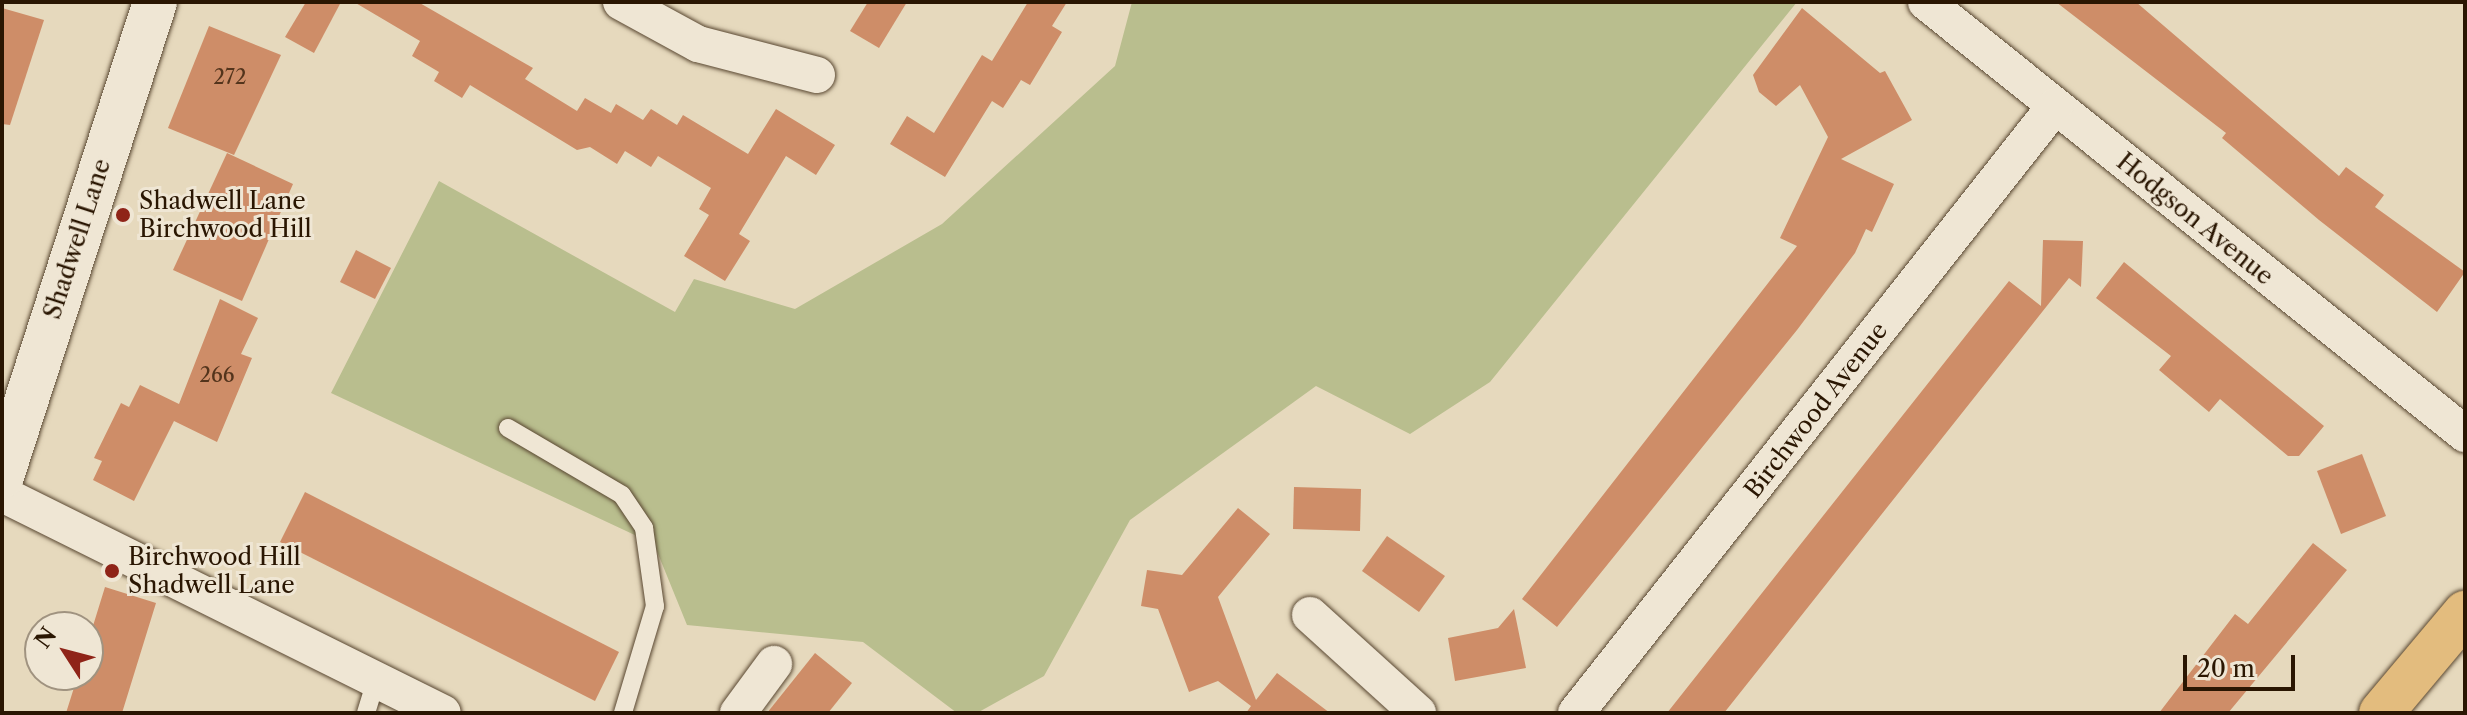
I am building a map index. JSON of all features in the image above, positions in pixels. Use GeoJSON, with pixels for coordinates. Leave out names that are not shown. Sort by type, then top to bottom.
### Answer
{"type":"FeatureCollection","features":[{"type":"Feature","properties":{"kind":"highway"},"geometry":{"type":"LineString","coordinates":[[2387,711],[2465,613]]}},
{"type":"Feature","properties":{"kind":"street","name":"Shadwell Lane"},"geometry":{"type":"LineString","coordinates":[[2,476],[155,2]]}},
{"type":"Feature","properties":{"kind":"street"},"geometry":{"type":"LineString","coordinates":[[621,2],[698,44],[817,75]]}},
{"type":"Feature","properties":{"kind":"street","name":"Hodgson Avenue"},"geometry":{"type":"LineString","coordinates":[[1926,2],[2465,434]]}},
{"type":"Feature","properties":{"kind":"street","name":"Birchwood Avenue"},"geometry":{"type":"LineString","coordinates":[[1576,713],[2055,106]]}},
{"type":"Feature","properties":{"kind":"street"},"geometry":{"type":"LineString","coordinates":[[2,494],[371,696],[443,713]]}},
{"type":"Feature","properties":{"kind":"street"},"geometry":{"type":"LineString","coordinates":[[1310,615],[1418,713]]}},
{"type":"Feature","properties":{"kind":"street"},"geometry":{"type":"LineString","coordinates":[[738,713],[774,664]]}},
{"type":"Feature","properties":{"kind":"lane"},"geometry":{"type":"LineString","coordinates":[[508,428],[622,495],[644,528],[655,606],[623,713]]}},
{"type":"Feature","properties":{"kind":"green space"},"geometry":{"type":"Polygon","coordinates":[[[1132,2],[1797,2],[1490,382],[1410,434],[1316,386],[1130,520],[1044,676],[977,713],[957,713],[863,642],[687,625],[654,544],[331,393],[439,181],[675,312],[694,279],[795,309],[942,224],[1115,66],[1132,2]]]}},
{"type":"Feature","properties":{"kind":"building"},"geometry":{"type":"Polygon","coordinates":[[[306,2],[341,2],[314,53],[285,37],[306,2]]]}},
{"type":"Feature","properties":{"kind":"building"},"geometry":{"type":"Polygon","coordinates":[[[354,2],[418,2],[533,68],[525,79],[577,111],[585,98],[611,113],[616,104],[643,120],[651,109],[677,125],[683,115],[748,154],[776,109],[835,145],[816,175],[786,156],[739,234],[750,241],[725,281],[684,256],[709,215],[699,209],[711,188],[658,156],[651,167],[625,151],[617,164],[590,147],[577,150],[470,85],[462,98],[434,81],[439,72],[412,56],[420,41],[354,2]]]}},
{"type":"Feature","properties":{"kind":"building"},"geometry":{"type":"Polygon","coordinates":[[[868,2],[907,2],[879,48],[850,31],[868,2]]]}},
{"type":"Feature","properties":{"kind":"building"},"geometry":{"type":"Polygon","coordinates":[[[1028,2],[1067,2],[1052,26],[1062,32],[1030,85],[1021,80],[1003,108],[992,101],[945,177],[890,144],[907,116],[934,133],[982,55],[992,61],[1028,2]]]}},
{"type":"Feature","properties":{"kind":"building"},"geometry":{"type":"Polygon","coordinates":[[[2056,2],[2136,2],[2339,176],[2346,167],[2384,195],[2375,207],[2465,272],[2437,312],[2319,220],[2222,138],[2226,133],[2056,2]]]}},
{"type":"Feature","properties":{"kind":"building"},"geometry":{"type":"Polygon","coordinates":[[[2,8],[44,20],[10,125],[2,124],[2,8]]]}},
{"type":"Feature","properties":{"kind":"building"},"geometry":{"type":"Polygon","coordinates":[[[1802,8],[1880,73],[1885,71],[1912,120],[1841,159],[1894,184],[1872,232],[1866,229],[1855,253],[1797,330],[1557,627],[1522,599],[1797,246],[1780,238],[1828,137],[1800,85],[1776,106],[1759,92],[1753,75],[1802,8]]]}},
{"type":"Feature","properties":{"kind":"building"},"geometry":{"type":"Polygon","coordinates":[[[209,26],[281,55],[234,155],[168,128],[209,26]]]}},
{"type":"Feature","properties":{"kind":"building"},"geometry":{"type":"Polygon","coordinates":[[[227,153],[293,184],[242,301],[173,270],[227,153]]]}},
{"type":"Feature","properties":{"kind":"building"},"geometry":{"type":"Polygon","coordinates":[[[2043,240],[2083,241],[2081,287],[2069,278],[1724,713],[1667,713],[2009,281],[2041,306],[2043,240]]]}},
{"type":"Feature","properties":{"kind":"building"},"geometry":{"type":"Polygon","coordinates":[[[356,250],[391,268],[375,299],[340,282],[356,250]]]}},
{"type":"Feature","properties":{"kind":"building"},"geometry":{"type":"Polygon","coordinates":[[[2124,262],[2324,426],[2299,456],[2288,456],[2220,399],[2209,412],[2159,370],[2171,356],[2096,298],[2124,262]]]}},
{"type":"Feature","properties":{"kind":"building"},"geometry":{"type":"Polygon","coordinates":[[[220,299],[258,318],[241,354],[252,358],[217,442],[174,421],[134,501],[93,480],[102,461],[94,458],[121,403],[129,407],[140,385],[179,404],[220,299]]]}},
{"type":"Feature","properties":{"kind":"building"},"geometry":{"type":"Polygon","coordinates":[[[2362,454],[2386,516],[2341,534],[2317,471],[2362,454]]]}},
{"type":"Feature","properties":{"kind":"building"},"geometry":{"type":"Polygon","coordinates":[[[1294,487],[1361,489],[1360,531],[1293,529],[1294,487]]]}},
{"type":"Feature","properties":{"kind":"building"},"geometry":{"type":"Polygon","coordinates":[[[305,492],[619,652],[595,701],[280,542],[305,492]]]}},
{"type":"Feature","properties":{"kind":"building"},"geometry":{"type":"Polygon","coordinates":[[[1238,508],[1270,534],[1218,597],[1256,700],[1277,673],[1330,713],[1246,713],[1251,706],[1218,681],[1189,692],[1158,609],[1141,606],[1147,570],[1182,575],[1238,508]]]}},
{"type":"Feature","properties":{"kind":"building"},"geometry":{"type":"Polygon","coordinates":[[[1387,536],[1445,576],[1419,612],[1362,571],[1387,536]]]}},
{"type":"Feature","properties":{"kind":"building"},"geometry":{"type":"Polygon","coordinates":[[[2313,543],[2347,570],[2228,713],[2159,713],[2235,614],[2248,624],[2313,543]]]}},
{"type":"Feature","properties":{"kind":"building"},"geometry":{"type":"Polygon","coordinates":[[[105,587],[156,603],[122,713],[66,713],[73,691],[104,691],[104,611],[98,611],[105,587]]]}},
{"type":"Feature","properties":{"kind":"building"},"geometry":{"type":"Polygon","coordinates":[[[1514,609],[1526,668],[1455,681],[1448,638],[1498,628],[1514,609]]]}},
{"type":"Feature","properties":{"kind":"building"},"geometry":{"type":"Polygon","coordinates":[[[815,653],[852,683],[828,713],[767,713],[815,653]]]}},
{"type":"Feature","properties":{"kind":"place","name":"Shadwell Lane Birchwood Hill"},"geometry":{"type":"Point","coordinates":[123,215]}},
{"type":"Feature","properties":{"kind":"place","name":"Birchwood Hill Shadwell Lane"},"geometry":{"type":"Point","coordinates":[112,571]}}]}
